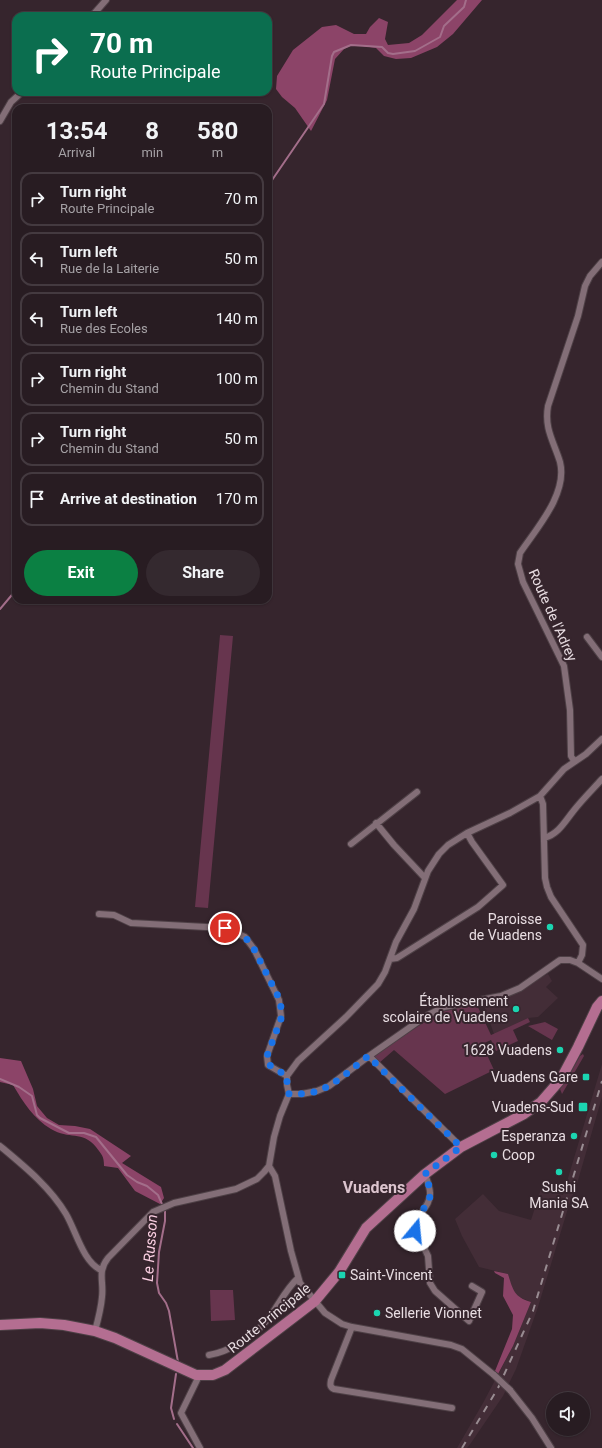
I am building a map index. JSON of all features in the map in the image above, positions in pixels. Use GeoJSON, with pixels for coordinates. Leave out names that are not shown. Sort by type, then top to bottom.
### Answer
{"type":"FeatureCollection","features":[{"type":"Feature","properties":{"kind":"main road","name":"Route Principale"},"geometry":{"type":"LineString","coordinates":[[199,1376],[213,1375],[225,1370],[315,1301],[339,1272],[366,1228],[425,1174],[461,1147],[531,1110],[552,1091],[567,1068],[597,1007],[602,1001]]}},
{"type":"Feature","properties":{"kind":"main road"},"geometry":{"type":"LineString","coordinates":[[0,1325],[40,1323],[64,1325],[94,1331],[115,1338],[199,1376]]}},
{"type":"Feature","properties":{"kind":"street"},"geometry":{"type":"LineString","coordinates":[[96,12],[106,0]]}},
{"type":"Feature","properties":{"kind":"street"},"geometry":{"type":"LineString","coordinates":[[0,121],[10,102],[17,96]]}},
{"type":"Feature","properties":{"kind":"street","name":"Route de l'Adrey"},"geometry":{"type":"LineString","coordinates":[[574,762],[571,756],[570,710],[564,666],[522,582],[518,562],[520,553],[553,506],[560,484],[561,468],[548,429],[548,406],[578,316],[585,286],[590,276],[602,262]]}},
{"type":"Feature","properties":{"kind":"street"},"geometry":{"type":"LineString","coordinates":[[587,637],[602,657]]}},
{"type":"Feature","properties":{"kind":"street"},"geometry":{"type":"LineString","coordinates":[[94,1331],[99,1319],[102,1299],[101,1270],[108,1258],[146,1219],[159,1209],[167,1206],[236,1189],[257,1178],[269,1166],[274,1137],[280,1116],[289,1094],[287,1076],[298,1061],[368,996],[378,984],[385,972],[396,942],[418,899],[434,861],[444,848],[466,833],[510,813],[540,796],[564,769],[586,754],[602,739]]}},
{"type":"Feature","properties":{"kind":"street"},"geometry":{"type":"LineString","coordinates":[[544,838],[551,836],[560,829],[574,810],[602,779]]}},
{"type":"Feature","properties":{"kind":"street"},"geometry":{"type":"LineString","coordinates":[[351,844],[417,792]]}},
{"type":"Feature","properties":{"kind":"street"},"geometry":{"type":"LineString","coordinates":[[540,796],[543,804],[546,887],[583,945],[582,955],[578,963]]}},
{"type":"Feature","properties":{"kind":"street"},"geometry":{"type":"LineString","coordinates":[[376,823],[394,846],[426,878]]}},
{"type":"Feature","properties":{"kind":"street"},"geometry":{"type":"LineString","coordinates":[[390,959],[397,958],[478,907],[503,885],[466,833]]}},
{"type":"Feature","properties":{"kind":"street"},"geometry":{"type":"LineString","coordinates":[[99,914],[114,915],[131,923],[225,928],[245,937],[254,949],[280,1000],[282,1016],[267,1056],[268,1064],[287,1076]]}},
{"type":"Feature","properties":{"kind":"street"},"geometry":{"type":"LineString","coordinates":[[289,1094],[302,1094],[318,1091],[329,1086],[368,1056],[426,1016],[444,1008],[501,996],[520,988],[560,960],[570,960],[578,963],[602,979]]}},
{"type":"Feature","properties":{"kind":"street"},"geometry":{"type":"LineString","coordinates":[[368,1056],[461,1147]]}},
{"type":"Feature","properties":{"kind":"street"},"geometry":{"type":"LineString","coordinates":[[0,1146],[42,1183],[72,1223],[88,1260],[101,1270]]}},
{"type":"Feature","properties":{"kind":"street"},"geometry":{"type":"LineString","coordinates":[[269,1166],[275,1176],[289,1244],[298,1278],[302,1287],[332,1319],[352,1327],[451,1345],[462,1349],[510,1390],[532,1418],[551,1448]]}},
{"type":"Feature","properties":{"kind":"street"},"geometry":{"type":"LineString","coordinates":[[425,1174],[430,1190],[430,1197],[426,1206],[418,1217],[414,1228],[428,1256],[431,1286],[434,1292],[469,1321],[482,1292],[472,1286]]}},
{"type":"Feature","properties":{"kind":"street"},"geometry":{"type":"LineString","coordinates":[[209,1355],[232,1348],[255,1331],[267,1320],[281,1297],[298,1278]]}},
{"type":"Feature","properties":{"kind":"street"},"geometry":{"type":"LineString","coordinates":[[352,1327],[331,1380],[330,1384],[332,1388],[452,1408]]}},
{"type":"Feature","properties":{"kind":"street"},"geometry":{"type":"LineString","coordinates":[[199,1376],[181,1413],[200,1448]]}},
{"type":"Feature","properties":{"kind":"shaded area"},"geometry":{"type":"Polygon","coordinates":[[[457,0],[482,0],[453,34],[437,47],[411,58],[396,59],[384,56],[376,48],[350,46],[344,49],[335,59],[327,100],[311,131],[295,108],[282,97],[276,89],[277,76],[293,50],[322,27],[336,25],[354,34],[366,34],[370,27],[379,18],[388,22],[385,39],[388,45],[409,43],[422,35],[457,0]]]}},
{"type":"Feature","properties":{"kind":"shaded area"},"geometry":{"type":"Polygon","coordinates":[[[220,635],[233,636],[208,908],[195,907],[220,635]]]}},
{"type":"Feature","properties":{"kind":"shaded area","name":"Établissement scolaire de Vuadens"},"geometry":{"type":"Polygon","coordinates":[[[548,974],[552,981],[546,987],[558,998],[538,1017],[528,1018],[494,1034],[482,1000],[520,988],[548,974]]]}},
{"type":"Feature","properties":{"kind":"shaded area"},"geometry":{"type":"Polygon","coordinates":[[[476,1003],[491,1035],[528,1018],[530,1022],[513,1030],[518,1041],[496,1051],[491,1040],[482,1044],[494,1070],[445,1094],[394,1050],[379,1063],[373,1056],[438,1013],[476,1003]]]}},
{"type":"Feature","properties":{"kind":"shaded area"},"geometry":{"type":"Polygon","coordinates":[[[545,1022],[558,1029],[552,1040],[528,1026],[545,1022]]]}},
{"type":"Feature","properties":{"kind":"shaded area"},"geometry":{"type":"Polygon","coordinates":[[[583,1054],[584,1056],[562,1094],[560,1089],[580,1056],[583,1054]]]}},
{"type":"Feature","properties":{"kind":"shaded area"},"geometry":{"type":"Polygon","coordinates":[[[0,1058],[21,1061],[33,1089],[37,1106],[47,1118],[59,1125],[90,1129],[131,1156],[122,1163],[161,1187],[164,1198],[160,1204],[135,1191],[118,1168],[104,1166],[102,1156],[91,1142],[80,1137],[58,1132],[51,1129],[39,1120],[25,1104],[13,1085],[0,1082],[0,1058]]]}},
{"type":"Feature","properties":{"kind":"shaded area"},"geometry":{"type":"Polygon","coordinates":[[[602,1064],[602,1097],[577,1184],[569,1205],[538,1307],[516,1369],[503,1396],[471,1443],[467,1448],[457,1448],[513,1346],[531,1302],[519,1297],[513,1292],[508,1274],[479,1267],[462,1236],[455,1219],[483,1194],[499,1211],[531,1220],[541,1189],[563,1195],[602,1064]]]}},
{"type":"Feature","properties":{"kind":"shaded area"},"geometry":{"type":"Polygon","coordinates":[[[494,1271],[508,1274],[515,1292],[521,1298],[531,1302],[513,1346],[498,1374],[495,1371],[512,1329],[513,1315],[503,1296],[504,1278],[494,1271]]]}},
{"type":"Feature","properties":{"kind":"shaded area"},"geometry":{"type":"Polygon","coordinates":[[[210,1290],[233,1290],[235,1320],[211,1321],[210,1290]]]}},
{"type":"Feature","properties":{"kind":"waterway"},"geometry":{"type":"LineString","coordinates":[[272,180],[324,104],[332,56],[334,52],[351,45],[382,47],[388,53],[393,54],[415,51],[440,37],[444,26],[464,7],[466,0]]}},
{"type":"Feature","properties":{"kind":"waterway"},"geometry":{"type":"LineString","coordinates":[[0,609],[12,595]]}},
{"type":"Feature","properties":{"kind":"waterway","name":"Le Russon"},"geometry":{"type":"LineString","coordinates":[[0,1079],[19,1087],[32,1096],[37,1115],[40,1118],[69,1133],[84,1133],[96,1137],[127,1175],[137,1182],[147,1186],[158,1195],[165,1211],[165,1221],[159,1252],[157,1283],[159,1293],[166,1303],[169,1311],[178,1362]]}},
{"type":"Feature","properties":{"kind":"waterway","name":"Le Russon"},"geometry":{"type":"LineString","coordinates":[[174,1419],[171,1408],[176,1374]]}},
{"type":"Feature","properties":{"kind":"waterway","name":"Le Russon"},"geometry":{"type":"LineString","coordinates":[[177,1424],[193,1448]]}},
{"type":"Feature","properties":{"kind":"railway"},"geometry":{"type":"LineString","coordinates":[[462,1448],[498,1388],[533,1311],[602,1081]]}},
{"type":"Feature","properties":{"kind":"place","name":"Paroisse de Vuadens"},"geometry":{"type":"Point","coordinates":[550,927]}},
{"type":"Feature","properties":{"kind":"place","name":"Établissement scolaire de Vuadens"},"geometry":{"type":"Point","coordinates":[516,1009]}},
{"type":"Feature","properties":{"kind":"place","name":"1628 Vuadens"},"geometry":{"type":"Point","coordinates":[560,1050]}},
{"type":"Feature","properties":{"kind":"place","name":"Vuadens Gare"},"geometry":{"type":"Point","coordinates":[586,1077]}},
{"type":"Feature","properties":{"kind":"place","name":"Vuadens-Sud"},"geometry":{"type":"Point","coordinates":[583,1107]}},
{"type":"Feature","properties":{"kind":"place","name":"Esperanza"},"geometry":{"type":"Point","coordinates":[574,1136]}},
{"type":"Feature","properties":{"kind":"place","name":"Coop"},"geometry":{"type":"Point","coordinates":[494,1155]}},
{"type":"Feature","properties":{"kind":"place","name":"Sushi Mania SA"},"geometry":{"type":"Point","coordinates":[559,1172]}},
{"type":"Feature","properties":{"kind":"place","name":"Saint-Vincent"},"geometry":{"type":"Point","coordinates":[342,1275]}},
{"type":"Feature","properties":{"kind":"place","name":"Sellerie Vionnet"},"geometry":{"type":"Point","coordinates":[377,1313]}},
{"type":"Feature","properties":{"kind":"district","name":"Vuadens"},"geometry":{"type":"Point","coordinates":[374,1187]}},
{"type":"Feature","properties":{"kind":"route"},"geometry":{"type":"LineString","coordinates":[[225,928],[245,937],[254,949],[280,1000],[282,1016],[267,1056],[268,1064],[287,1076],[289,1094],[302,1094],[318,1091],[329,1086],[368,1056],[461,1147],[439,1162],[425,1174],[430,1190],[430,1197],[426,1206],[418,1217],[414,1228],[415,1231]]}}]}
